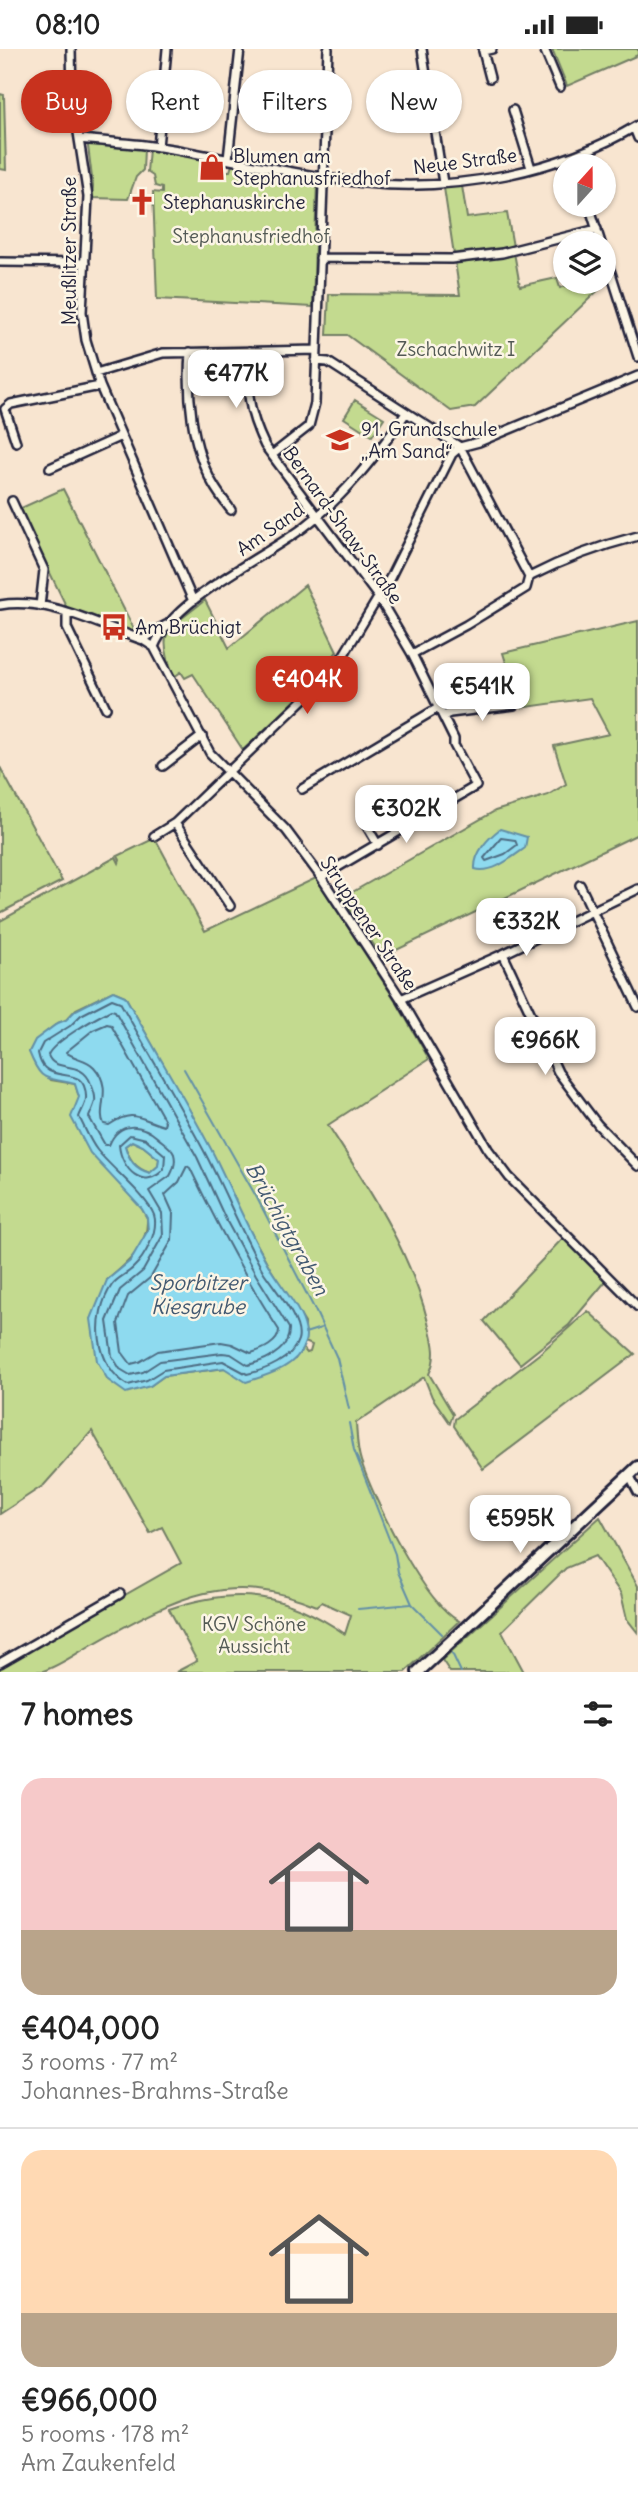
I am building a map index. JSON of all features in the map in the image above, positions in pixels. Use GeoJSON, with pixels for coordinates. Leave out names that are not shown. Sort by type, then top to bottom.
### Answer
{"type":"FeatureCollection","features":[{"type":"Feature","properties":{"kind":"street","name":"Meußlitzer Straße"},"geometry":{"type":"LineString","coordinates":[[71,49],[72,94],[88,197],[82,312],[86,340],[100,386],[192,601]]}},
{"type":"Feature","properties":{"kind":"street"},"geometry":{"type":"LineString","coordinates":[[158,147],[167,49]]}},
{"type":"Feature","properties":{"kind":"street"},"geometry":{"type":"LineString","coordinates":[[228,159],[240,49]]}},
{"type":"Feature","properties":{"kind":"street"},"geometry":{"type":"LineString","coordinates":[[272,455],[309,426],[315,403],[328,49]]}},
{"type":"Feature","properties":{"kind":"street"},"geometry":{"type":"LineString","coordinates":[[422,49],[443,183]]}},
{"type":"Feature","properties":{"kind":"street"},"geometry":{"type":"LineString","coordinates":[[544,49],[560,87]]}},
{"type":"Feature","properties":{"kind":"street"},"geometry":{"type":"LineString","coordinates":[[486,50],[490,78]]}},
{"type":"Feature","properties":{"kind":"street"},"geometry":{"type":"LineString","coordinates":[[513,110],[531,168]]}},
{"type":"Feature","properties":{"kind":"street","name":"Neue Straße"},"geometry":{"type":"LineString","coordinates":[[578,154],[636,127]]}},
{"type":"Feature","properties":{"kind":"street"},"geometry":{"type":"LineString","coordinates":[[636,127],[638,138]]}},
{"type":"Feature","properties":{"kind":"street","name":"Neue Straße"},"geometry":{"type":"LineString","coordinates":[[80,139],[158,147],[367,183],[443,183],[493,177],[553,162]]}},
{"type":"Feature","properties":{"kind":"street"},"geometry":{"type":"LineString","coordinates":[[320,258],[451,259],[502,253],[597,229],[593,217]]}},
{"type":"Feature","properties":{"kind":"street"},"geometry":{"type":"LineString","coordinates":[[0,262],[85,263]]}},
{"type":"Feature","properties":{"kind":"street"},"geometry":{"type":"LineString","coordinates":[[616,288],[638,357]]}},
{"type":"Feature","properties":{"kind":"street"},"geometry":{"type":"LineString","coordinates":[[96,373],[163,353],[317,350]]}},
{"type":"Feature","properties":{"kind":"street","name":"Bernard-Shaw-Straße"},"geometry":{"type":"LineString","coordinates":[[249,351],[247,393],[253,422],[265,446],[379,598],[412,654],[476,786],[414,823]]}},
{"type":"Feature","properties":{"kind":"street"},"geometry":{"type":"LineString","coordinates":[[190,352],[187,385],[190,414],[211,482],[232,510]]}},
{"type":"Feature","properties":{"kind":"street"},"geometry":{"type":"LineString","coordinates":[[316,361],[328,362],[460,447],[529,577],[526,588],[412,654]]}},
{"type":"Feature","properties":{"kind":"street"},"geometry":{"type":"LineString","coordinates":[[154,836],[175,823],[324,680],[343,656],[379,598],[452,454],[460,447],[479,442],[638,376]]}},
{"type":"Feature","properties":{"kind":"street"},"geometry":{"type":"LineString","coordinates":[[16,442],[5,409],[11,404],[100,386]]}},
{"type":"Feature","properties":{"kind":"street","name":"Am Sand"},"geometry":{"type":"LineString","coordinates":[[154,647],[167,625],[192,601],[303,528],[348,488],[375,457],[406,413]]}},
{"type":"Feature","properties":{"kind":"street"},"geometry":{"type":"LineString","coordinates":[[50,467],[121,436]]}},
{"type":"Feature","properties":{"kind":"street"},"geometry":{"type":"LineString","coordinates":[[12,501],[44,569],[40,606]]}},
{"type":"Feature","properties":{"kind":"street"},"geometry":{"type":"LineString","coordinates":[[529,577],[563,560],[638,536]]}},
{"type":"Feature","properties":{"kind":"street","name":"Struppener Straße"},"geometry":{"type":"LineString","coordinates":[[0,605],[40,606],[67,613],[143,640],[154,647],[210,753],[286,830],[320,877],[401,999],[500,1166],[638,1307]]}},
{"type":"Feature","properties":{"kind":"street"},"geometry":{"type":"LineString","coordinates":[[67,613],[67,628],[106,708]]}},
{"type":"Feature","properties":{"kind":"street","name":"Am Sand"},"geometry":{"type":"LineString","coordinates":[[143,640],[167,625]]}},
{"type":"Feature","properties":{"kind":"street"},"geometry":{"type":"LineString","coordinates":[[443,716],[513,705]]}},
{"type":"Feature","properties":{"kind":"street"},"geometry":{"type":"LineString","coordinates":[[302,789],[438,708]]}},
{"type":"Feature","properties":{"kind":"street"},"geometry":{"type":"LineString","coordinates":[[163,766],[202,736]]}},
{"type":"Feature","properties":{"kind":"street"},"geometry":{"type":"LineString","coordinates":[[320,877],[414,823],[399,796]]}},
{"type":"Feature","properties":{"kind":"street"},"geometry":{"type":"LineString","coordinates":[[362,818],[378,845]]}},
{"type":"Feature","properties":{"kind":"street"},"geometry":{"type":"LineString","coordinates":[[175,823],[230,906]]}},
{"type":"Feature","properties":{"kind":"street"},"geometry":{"type":"LineString","coordinates":[[580,885],[638,1007]]}},
{"type":"Feature","properties":{"kind":"street"},"geometry":{"type":"LineString","coordinates":[[401,999],[503,954],[638,889]]}},
{"type":"Feature","properties":{"kind":"street"},"geometry":{"type":"LineString","coordinates":[[503,954],[558,1072],[598,1125],[638,1166]]}},
{"type":"Feature","properties":{"kind":"street"},"geometry":{"type":"LineString","coordinates":[[418,1672],[638,1467]]}},
{"type":"Feature","properties":{"kind":"street"},"geometry":{"type":"LineString","coordinates":[[629,1475],[638,1493]]}},
{"type":"Feature","properties":{"kind":"street"},"geometry":{"type":"LineString","coordinates":[[0,1663],[120,1594]]}},
{"type":"Feature","properties":{"kind":"green space"},"geometry":{"type":"Polygon","coordinates":[[[552,49],[638,49],[638,55],[567,86],[552,49]]]}},
{"type":"Feature","properties":{"kind":"green space"},"geometry":{"type":"Polygon","coordinates":[[[0,94],[4,95],[6,170],[0,169],[0,94]]]}},
{"type":"Feature","properties":{"kind":"green space"},"geometry":{"type":"Polygon","coordinates":[[[89,144],[144,149],[143,170],[136,177],[128,199],[92,198],[89,144]]]}},
{"type":"Feature","properties":{"kind":"green space","name":"Stephanusfriedhof"},"geometry":{"type":"Polygon","coordinates":[[[149,149],[209,160],[209,164],[217,166],[220,171],[230,171],[232,165],[317,180],[313,307],[157,299],[153,192],[162,193],[162,188],[155,186],[153,176],[147,172],[149,149]]]}},
{"type":"Feature","properties":{"kind":"green space","name":"Zschachwitz I"},"geometry":{"type":"Polygon","coordinates":[[[462,186],[467,218],[507,213],[520,286],[553,279],[553,294],[594,294],[475,407],[451,411],[347,335],[327,335],[329,294],[460,295],[444,188],[462,186]]]}},
{"type":"Feature","properties":{"kind":"green space"},"geometry":{"type":"Polygon","coordinates":[[[355,400],[384,418],[372,436],[344,418],[355,400]]]}},
{"type":"Feature","properties":{"kind":"green space"},"geometry":{"type":"Polygon","coordinates":[[[63,489],[136,633],[67,608],[19,509],[63,489]]]}},
{"type":"Feature","properties":{"kind":"green space"},"geometry":{"type":"Polygon","coordinates":[[[305,585],[337,651],[320,677],[243,750],[193,674],[185,678],[181,672],[174,677],[166,648],[168,631],[205,600],[229,648],[305,585]]]}},
{"type":"Feature","properties":{"kind":"green space"},"geometry":{"type":"Polygon","coordinates":[[[638,621],[638,834],[382,957],[342,898],[495,811],[548,795],[566,784],[554,746],[609,734],[590,698],[520,708],[503,653],[638,621]]]}},
{"type":"Feature","properties":{"kind":"green space"},"geometry":{"type":"Polygon","coordinates":[[[0,767],[62,881],[0,913],[0,767]]]}},
{"type":"Feature","properties":{"kind":"green space","name":"KGV Schöne Aussicht"},"geometry":{"type":"Polygon","coordinates":[[[155,838],[205,931],[316,878],[397,1003],[429,1059],[328,1125],[386,1220],[410,1269],[433,1342],[434,1355],[429,1374],[453,1414],[450,1423],[432,1397],[424,1377],[356,1423],[361,1461],[388,1524],[431,1594],[445,1611],[459,1621],[405,1672],[176,1672],[197,1661],[169,1609],[217,1597],[260,1597],[302,1610],[345,1634],[351,1615],[322,1602],[317,1606],[285,1595],[228,1589],[176,1602],[150,1613],[49,1669],[0,1672],[0,1666],[181,1563],[162,1527],[150,1533],[92,1431],[44,1485],[0,1514],[0,921],[116,857],[119,863],[118,856],[155,838]],[[113,991],[76,1009],[66,1020],[36,1040],[29,1052],[51,1080],[75,1084],[79,1097],[147,1218],[144,1237],[135,1253],[107,1280],[150,1386],[164,1376],[295,1359],[302,1347],[307,1353],[310,1352],[312,1345],[305,1342],[305,1323],[270,1268],[240,1213],[211,1150],[125,996],[113,991]]]}},
{"type":"Feature","properties":{"kind":"green space"},"geometry":{"type":"Polygon","coordinates":[[[132,1141],[159,1159],[158,1166],[150,1173],[137,1166],[129,1155],[125,1146],[132,1141]]]}},
{"type":"Feature","properties":{"kind":"green space"},"geometry":{"type":"Polygon","coordinates":[[[563,1238],[606,1281],[569,1325],[520,1364],[484,1321],[563,1238]]]}},
{"type":"Feature","properties":{"kind":"green space"},"geometry":{"type":"Polygon","coordinates":[[[588,1311],[635,1354],[483,1469],[454,1426],[455,1419],[539,1354],[588,1311]]]}},
{"type":"Feature","properties":{"kind":"green space"},"geometry":{"type":"Polygon","coordinates":[[[600,1517],[638,1586],[638,1633],[627,1619],[621,1594],[595,1556],[566,1568],[502,1631],[524,1672],[450,1672],[442,1660],[600,1517]]]}},
{"type":"Feature","properties":{"kind":"water"},"geometry":{"type":"Polygon","coordinates":[[[500,829],[527,837],[525,848],[495,867],[475,869],[483,846],[500,829]]]}},
{"type":"Feature","properties":{"kind":"water","name":"Sporbitzer Kiesgrube"},"geometry":{"type":"Polygon","coordinates":[[[113,991],[125,996],[201,1130],[270,1268],[300,1314],[306,1333],[305,1342],[296,1358],[281,1369],[246,1382],[224,1368],[164,1376],[150,1386],[126,1393],[108,1380],[97,1361],[91,1319],[107,1280],[130,1261],[148,1230],[147,1218],[142,1209],[90,1153],[71,1117],[79,1097],[75,1084],[41,1074],[29,1052],[35,1040],[66,1020],[76,1010],[113,991]],[[132,1141],[125,1146],[133,1163],[150,1173],[158,1166],[159,1159],[132,1141]]]}},
{"type":"Feature","properties":{"kind":"waterway","name":"Brüchigtgraben"},"geometry":{"type":"LineString","coordinates":[[184,1069],[257,1198],[315,1310],[337,1358],[349,1409]]}},
{"type":"Feature","properties":{"kind":"waterway"},"geometry":{"type":"LineString","coordinates":[[305,1333],[321,1328]]}},
{"type":"Feature","properties":{"kind":"waterway","name":"Brüchigtgraben"},"geometry":{"type":"LineString","coordinates":[[349,1423],[354,1450],[412,1604],[442,1634]]}},
{"type":"Feature","properties":{"kind":"waterway"},"geometry":{"type":"LineString","coordinates":[[358,1609],[411,1604]]}},
{"type":"Feature","properties":{"kind":"waterway","name":"Brüchigtgraben"},"geometry":{"type":"LineString","coordinates":[[452,1653],[461,1672]]}},
{"type":"Feature","properties":{"kind":"place","name":"Blumen am Stephanusfriedhof"},"geometry":{"type":"Point","coordinates":[212,167]}},
{"type":"Feature","properties":{"kind":"place","name":"Stephanuskirche"},"geometry":{"type":"Point","coordinates":[142,202]}},
{"type":"Feature","properties":{"kind":"place","name":"91. Grundschule „Am Sand“"},"geometry":{"type":"Point","coordinates":[340,440]}},
{"type":"Feature","properties":{"kind":"place","name":"Am Brüchigt"},"geometry":{"type":"Point","coordinates":[114,627]}}]}
